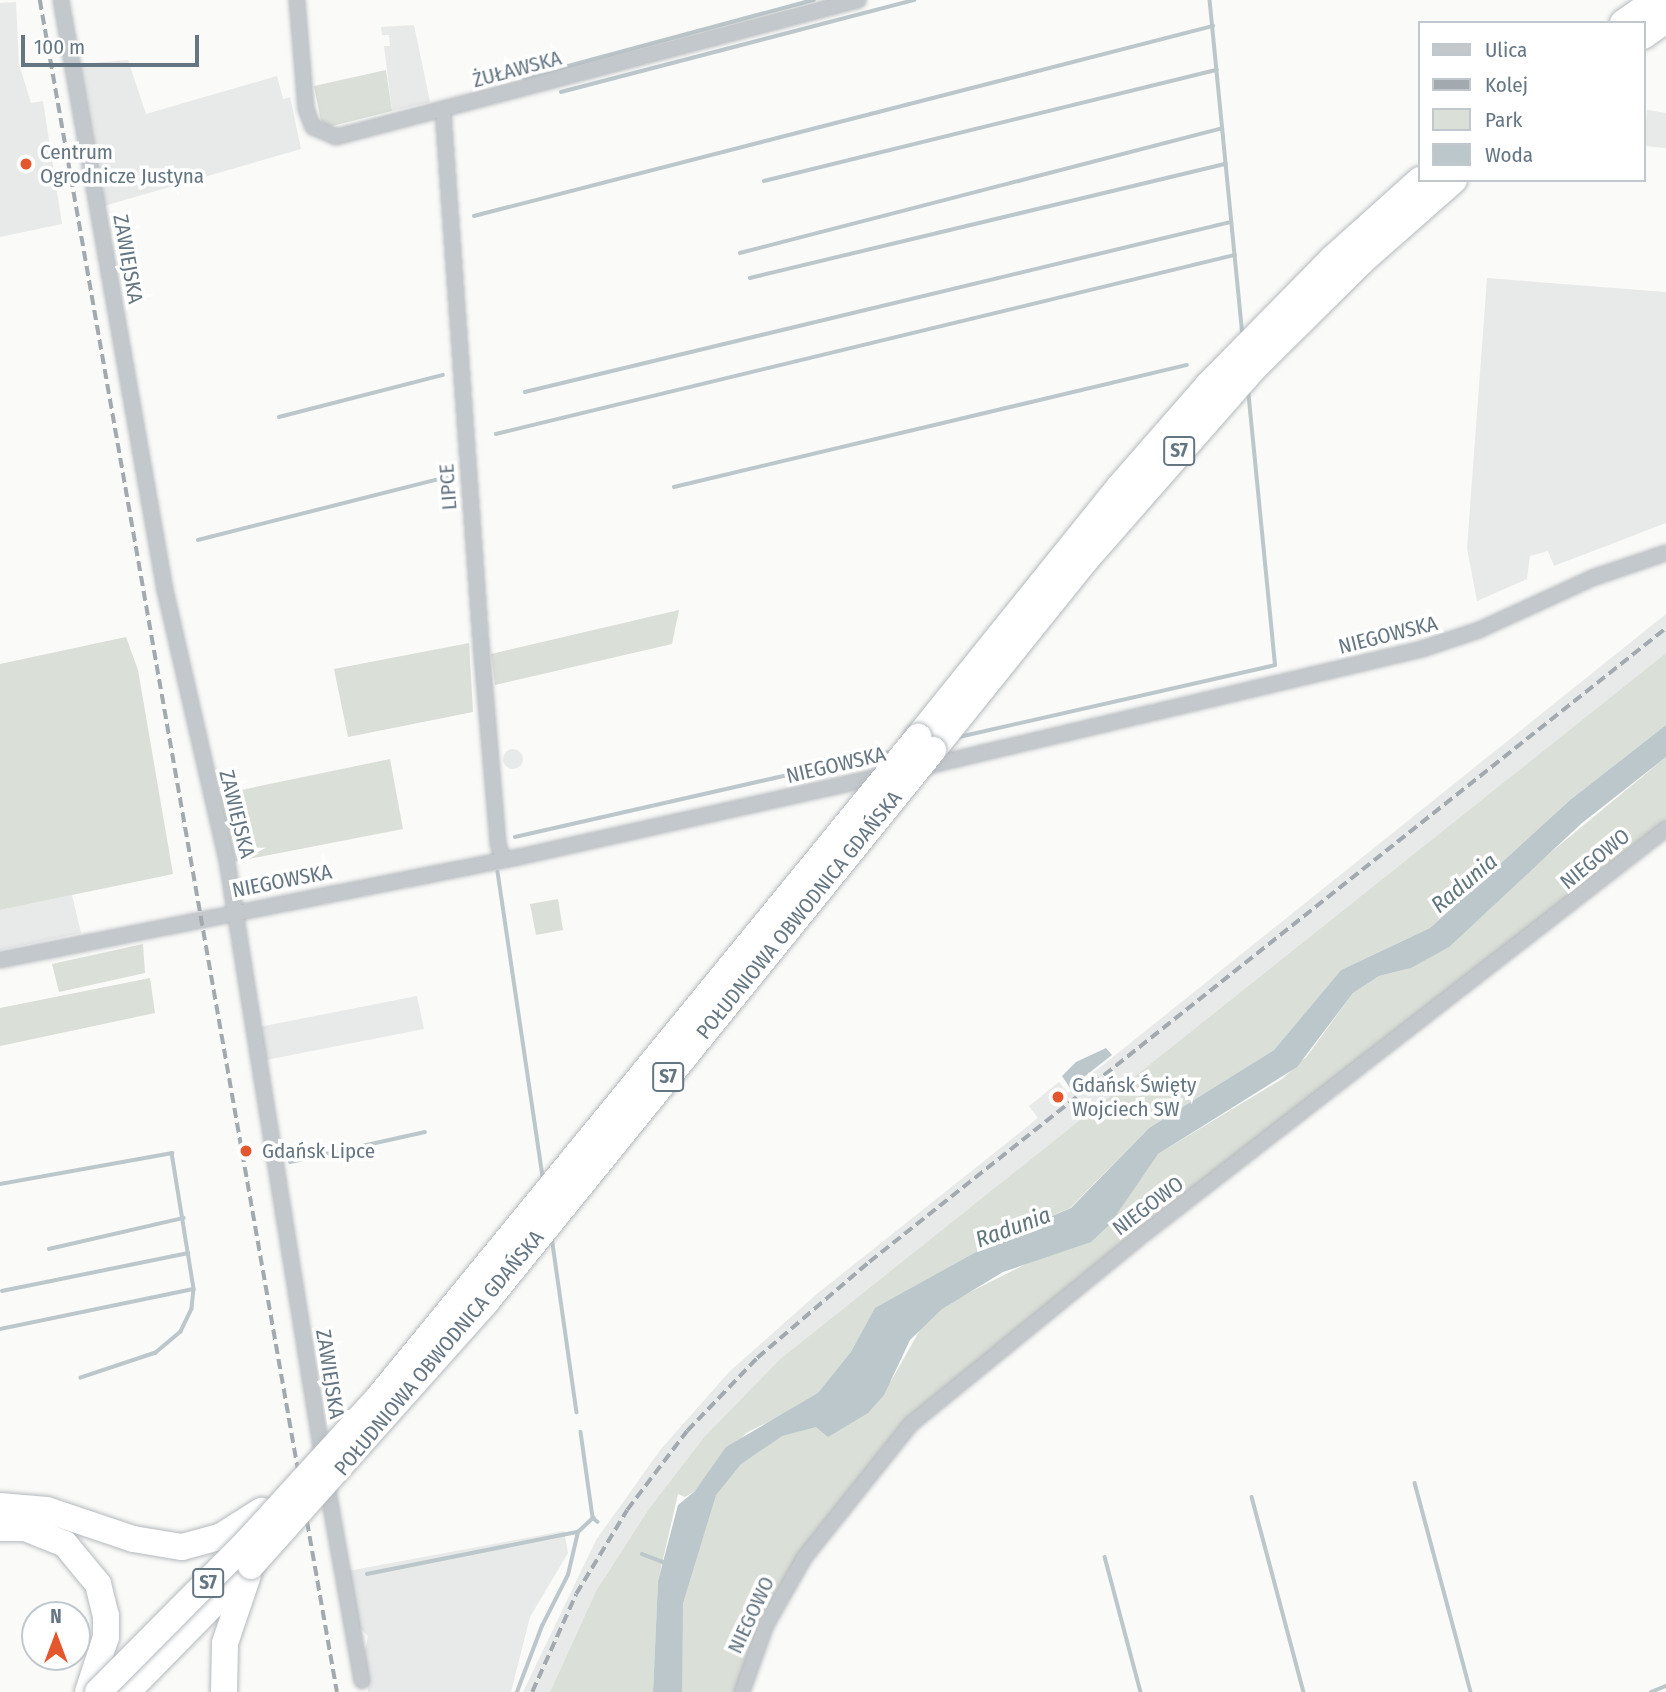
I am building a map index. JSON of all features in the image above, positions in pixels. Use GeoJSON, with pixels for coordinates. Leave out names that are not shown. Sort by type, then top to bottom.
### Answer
{"type":"FeatureCollection","features":[{"type":"Feature","properties":{"kind":"highway"},"geometry":{"type":"LineString","coordinates":[[1626,21],[1656,0]]}},
{"type":"Feature","properties":{"kind":"highway"},"geometry":{"type":"LineString","coordinates":[[1645,35],[1666,20]]}},
{"type":"Feature","properties":{"kind":"highway","name":"POŁUDNIOWA OBWODNICA GDAŃSKA"},"geometry":{"type":"LineString","coordinates":[[99,1692],[314,1470],[534,1211],[1119,486],[1208,385],[1334,258],[1418,182]]}},
{"type":"Feature","properties":{"kind":"highway","name":"POŁUDNIOWA OBWODNICA GDAŃSKA"},"geometry":{"type":"LineString","coordinates":[[127,1692],[251,1566],[487,1301],[1168,464],[1301,321],[1452,182]]}},
{"type":"Feature","properties":{"kind":"highway"},"geometry":{"type":"LineString","coordinates":[[0,1506],[47,1510],[141,1542],[181,1548],[209,1542],[239,1527],[314,1470]]}},
{"type":"Feature","properties":{"kind":"highway"},"geometry":{"type":"LineString","coordinates":[[0,1528],[25,1528],[65,1544],[98,1584],[106,1616],[106,1637],[88,1692]]}},
{"type":"Feature","properties":{"kind":"highway"},"geometry":{"type":"LineString","coordinates":[[224,1692],[225,1643],[251,1566]]}},
{"type":"Feature","properties":{"kind":"street","name":"ZAWIEJSKA"},"geometry":{"type":"LineString","coordinates":[[61,0],[165,590],[227,861],[302,1347],[362,1681]]}},
{"type":"Feature","properties":{"kind":"street","name":"ŻUŁAWSKA"},"geometry":{"type":"LineString","coordinates":[[297,0],[306,109],[321,134],[346,136],[858,0]]}},
{"type":"Feature","properties":{"kind":"street","name":"LIPCE"},"geometry":{"type":"LineString","coordinates":[[443,111],[484,673],[498,844],[503,859]]}},
{"type":"Feature","properties":{"kind":"street","name":"NIEGOWSKA"},"geometry":{"type":"LineString","coordinates":[[0,960],[503,859],[947,761],[1422,649],[1479,630],[1595,577],[1666,553]]}},
{"type":"Feature","properties":{"kind":"street","name":"NIEGOWO"},"geometry":{"type":"LineString","coordinates":[[742,1692],[765,1625],[804,1558],[911,1424],[1135,1241],[1666,829]]}},
{"type":"Feature","properties":{"kind":"shaded area","name":"Centrum Ogrodnicze Justyna"},"geometry":{"type":"Polygon","coordinates":[[[16,2],[19,64],[31,103],[43,101],[62,224],[0,237],[0,3],[16,2]]]}},
{"type":"Feature","properties":{"kind":"shaded area"},"geometry":{"type":"Polygon","coordinates":[[[414,25],[430,102],[392,111],[384,46],[390,46],[389,35],[382,35],[381,27],[414,25]]]}},
{"type":"Feature","properties":{"kind":"shaded area"},"geometry":{"type":"Polygon","coordinates":[[[128,60],[146,114],[277,76],[283,99],[290,97],[301,149],[104,206],[80,64],[128,60]]]}},
{"type":"Feature","properties":{"kind":"shaded area"},"geometry":{"type":"Polygon","coordinates":[[[1647,110],[1666,113],[1666,148],[1645,146],[1647,110]]]}},
{"type":"Feature","properties":{"kind":"shaded area"},"geometry":{"type":"Polygon","coordinates":[[[1487,278],[1666,292],[1666,523],[1554,566],[1548,551],[1530,556],[1527,579],[1477,601],[1467,548],[1487,278]]]}},
{"type":"Feature","properties":{"kind":"shaded area"},"geometry":{"type":"Polygon","coordinates":[[[1666,614],[1666,653],[780,1359],[704,1437],[648,1510],[596,1591],[550,1692],[523,1692],[596,1540],[661,1449],[729,1372],[818,1293],[1038,1118],[1029,1106],[1059,1082],[1068,1093],[1666,614]]]}},
{"type":"Feature","properties":{"kind":"shaded area"},"geometry":{"type":"Polygon","coordinates":[[[513,749],[520,752],[523,759],[520,766],[513,769],[506,766],[503,759],[506,752],[513,749]]]}},
{"type":"Feature","properties":{"kind":"shaded area"},"geometry":{"type":"Polygon","coordinates":[[[72,895],[81,933],[0,950],[0,910],[72,895]]]}},
{"type":"Feature","properties":{"kind":"shaded area"},"geometry":{"type":"Polygon","coordinates":[[[417,996],[424,1029],[266,1060],[259,1027],[417,996]]]}},
{"type":"Feature","properties":{"kind":"shaded area"},"geometry":{"type":"Polygon","coordinates":[[[564,1531],[568,1553],[530,1617],[511,1692],[368,1692],[364,1655],[368,1636],[358,1626],[348,1571],[564,1531]]]}},
{"type":"Feature","properties":{"kind":"green space"},"geometry":{"type":"Polygon","coordinates":[[[386,70],[392,111],[328,127],[321,121],[314,86],[386,70]]]}},
{"type":"Feature","properties":{"kind":"green space"},"geometry":{"type":"Polygon","coordinates":[[[679,610],[672,644],[495,685],[491,654],[679,610]]]}},
{"type":"Feature","properties":{"kind":"green space"},"geometry":{"type":"Polygon","coordinates":[[[126,637],[138,670],[173,874],[0,910],[0,664],[126,637]]]}},
{"type":"Feature","properties":{"kind":"green space"},"geometry":{"type":"Polygon","coordinates":[[[469,643],[473,712],[348,737],[334,669],[469,643]]]}},
{"type":"Feature","properties":{"kind":"green space"},"geometry":{"type":"Polygon","coordinates":[[[1666,653],[1666,725],[1570,800],[1430,928],[1341,970],[1274,1050],[1149,1128],[1070,1208],[1007,1235],[913,1290],[871,1371],[746,1433],[695,1491],[685,1497],[678,1494],[658,1581],[653,1692],[550,1692],[596,1591],[648,1510],[704,1437],[780,1359],[1666,653]]]}},
{"type":"Feature","properties":{"kind":"green space"},"geometry":{"type":"Polygon","coordinates":[[[1666,757],[1666,825],[908,1423],[826,1520],[739,1692],[682,1692],[676,1633],[681,1562],[719,1489],[745,1454],[891,1381],[930,1312],[1034,1260],[1158,1154],[1282,1079],[1307,1056],[1353,993],[1379,976],[1411,968],[1666,757]]]}},
{"type":"Feature","properties":{"kind":"green space"},"geometry":{"type":"Polygon","coordinates":[[[390,759],[403,829],[233,862],[217,795],[390,759]]]}},
{"type":"Feature","properties":{"kind":"green space"},"geometry":{"type":"Polygon","coordinates":[[[558,899],[563,930],[536,935],[530,904],[558,899]]]}},
{"type":"Feature","properties":{"kind":"green space"},"geometry":{"type":"Polygon","coordinates":[[[143,944],[145,973],[59,992],[52,964],[143,944]]]}},
{"type":"Feature","properties":{"kind":"green space"},"geometry":{"type":"Polygon","coordinates":[[[150,978],[155,1013],[0,1046],[0,1008],[150,978]]]}},
{"type":"Feature","properties":{"kind":"water"},"geometry":{"type":"Polygon","coordinates":[[[1666,725],[1666,757],[1582,823],[1449,947],[1411,968],[1379,976],[1353,993],[1297,1067],[1158,1154],[1110,1224],[1091,1242],[1003,1272],[942,1309],[910,1340],[884,1395],[868,1413],[828,1437],[816,1427],[782,1436],[741,1464],[716,1495],[683,1603],[682,1692],[653,1692],[658,1581],[678,1505],[695,1491],[726,1447],[818,1393],[851,1352],[875,1308],[1007,1235],[1071,1208],[1149,1128],[1274,1050],[1341,970],[1430,928],[1570,800],[1666,725]]]}},
{"type":"Feature","properties":{"kind":"water"},"geometry":{"type":"Polygon","coordinates":[[[1106,1048],[1112,1055],[1070,1088],[1062,1076],[1076,1062],[1106,1048]]]}},
{"type":"Feature","properties":{"kind":"waterway"},"geometry":{"type":"LineString","coordinates":[[524,78],[814,0]]}},
{"type":"Feature","properties":{"kind":"waterway"},"geometry":{"type":"LineString","coordinates":[[561,92],[914,0]]}},
{"type":"Feature","properties":{"kind":"waterway"},"geometry":{"type":"LineString","coordinates":[[1210,0],[1243,336]]}},
{"type":"Feature","properties":{"kind":"waterway"},"geometry":{"type":"LineString","coordinates":[[474,216],[1213,26]]}},
{"type":"Feature","properties":{"kind":"waterway"},"geometry":{"type":"LineString","coordinates":[[764,181],[1217,70]]}},
{"type":"Feature","properties":{"kind":"waterway"},"geometry":{"type":"LineString","coordinates":[[740,253],[1222,128]]}},
{"type":"Feature","properties":{"kind":"waterway"},"geometry":{"type":"LineString","coordinates":[[750,278],[1226,164]]}},
{"type":"Feature","properties":{"kind":"waterway"},"geometry":{"type":"LineString","coordinates":[[525,392],[1231,222]]}},
{"type":"Feature","properties":{"kind":"waterway"},"geometry":{"type":"LineString","coordinates":[[496,434],[1235,255]]}},
{"type":"Feature","properties":{"kind":"waterway"},"geometry":{"type":"LineString","coordinates":[[674,487],[1187,365]]}},
{"type":"Feature","properties":{"kind":"waterway"},"geometry":{"type":"LineString","coordinates":[[279,417],[443,375]]}},
{"type":"Feature","properties":{"kind":"waterway"},"geometry":{"type":"LineString","coordinates":[[959,737],[1275,665],[1248,392]]}},
{"type":"Feature","properties":{"kind":"waterway"},"geometry":{"type":"LineString","coordinates":[[198,540],[454,475]]}},
{"type":"Feature","properties":{"kind":"waterway"},"geometry":{"type":"LineString","coordinates":[[515,837],[890,752]]}},
{"type":"Feature","properties":{"kind":"waterway"},"geometry":{"type":"LineString","coordinates":[[498,872],[543,1178]]}},
{"type":"Feature","properties":{"kind":"waterway"},"geometry":{"type":"LineString","coordinates":[[290,1162],[425,1132]]}},
{"type":"Feature","properties":{"kind":"waterway"},"geometry":{"type":"LineString","coordinates":[[0,1184],[172,1153],[194,1289],[192,1309],[181,1332],[156,1353],[81,1378]]}},
{"type":"Feature","properties":{"kind":"waterway"},"geometry":{"type":"LineString","coordinates":[[49,1249],[183,1218]]}},
{"type":"Feature","properties":{"kind":"waterway"},"geometry":{"type":"LineString","coordinates":[[552,1237],[577,1412]]}},
{"type":"Feature","properties":{"kind":"waterway"},"geometry":{"type":"LineString","coordinates":[[2,1291],[188,1253]]}},
{"type":"Feature","properties":{"kind":"waterway"},"geometry":{"type":"LineString","coordinates":[[0,1329],[193,1289]]}},
{"type":"Feature","properties":{"kind":"waterway"},"geometry":{"type":"LineString","coordinates":[[581,1432],[593,1517]]}},
{"type":"Feature","properties":{"kind":"waterway"},"geometry":{"type":"LineString","coordinates":[[1415,1483],[1471,1692]]}},
{"type":"Feature","properties":{"kind":"waterway"},"geometry":{"type":"LineString","coordinates":[[1252,1497],[1304,1692]]}},
{"type":"Feature","properties":{"kind":"waterway"},"geometry":{"type":"LineString","coordinates":[[367,1574],[578,1532],[593,1518],[598,1522]]}},
{"type":"Feature","properties":{"kind":"waterway"},"geometry":{"type":"LineString","coordinates":[[517,1692],[542,1626],[568,1575],[578,1532]]}},
{"type":"Feature","properties":{"kind":"waterway"},"geometry":{"type":"LineString","coordinates":[[642,1554],[666,1563]]}},
{"type":"Feature","properties":{"kind":"waterway"},"geometry":{"type":"LineString","coordinates":[[1105,1557],[1141,1692]]}},
{"type":"Feature","properties":{"kind":"waterway"},"geometry":{"type":"LineString","coordinates":[[1651,1692],[1666,1686]]}},
{"type":"Feature","properties":{"kind":"railway"},"geometry":{"type":"LineString","coordinates":[[40,0],[337,1692]]}},
{"type":"Feature","properties":{"kind":"railway"},"geometry":{"type":"LineString","coordinates":[[532,1692],[576,1594],[627,1510],[687,1431],[757,1358],[869,1262],[1666,628]]}},
{"type":"Feature","properties":{"kind":"place","name":"Centrum Ogrodnicze Justyna"},"geometry":{"type":"Point","coordinates":[26,164]}},
{"type":"Feature","properties":{"kind":"place","name":"Gdańsk Święty Wojciech SW"},"geometry":{"type":"Point","coordinates":[1058,1097]}},
{"type":"Feature","properties":{"kind":"place","name":"Gdańsk Lipce"},"geometry":{"type":"Point","coordinates":[246,1151]}},
{"type":"Feature","properties":{"kind":"water label","name":"Radunia"},"geometry":{"type":"Point","coordinates":[1464,883]}},
{"type":"Feature","properties":{"kind":"water label","name":"Radunia"},"geometry":{"type":"Point","coordinates":[1013,1227]}}]}
